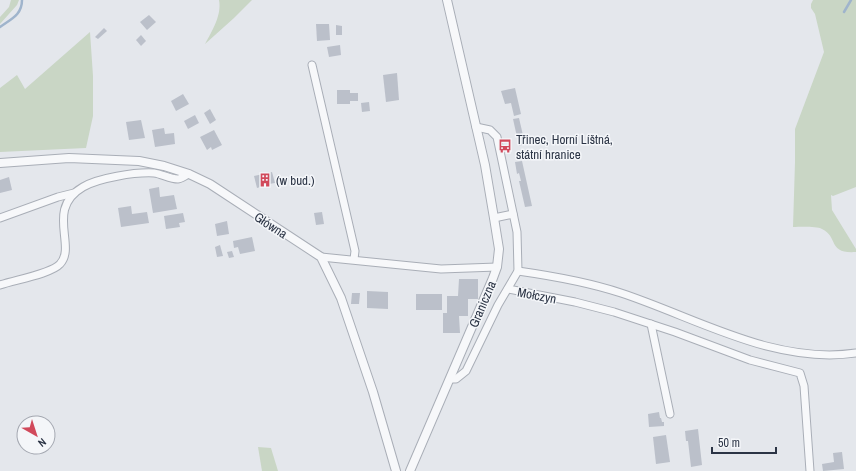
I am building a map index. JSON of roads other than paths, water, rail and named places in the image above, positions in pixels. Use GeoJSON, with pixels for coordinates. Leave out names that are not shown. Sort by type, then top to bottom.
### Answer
{"type":"FeatureCollection","features":[{"type":"Feature","properties":{"kind":"street"},"geometry":{"type":"LineString","coordinates":[[447,0],[485,165],[499,249],[497,267]]}},
{"type":"Feature","properties":{"kind":"street"},"geometry":{"type":"LineString","coordinates":[[312,65],[355,251],[354,259]]}},
{"type":"Feature","properties":{"kind":"street"},"geometry":{"type":"LineString","coordinates":[[476,127],[490,130],[497,136],[517,232],[518,271],[508,289]]}},
{"type":"Feature","properties":{"kind":"street","name":"Główna"},"geometry":{"type":"LineString","coordinates":[[0,163],[69,158],[139,161],[164,166],[189,174],[210,184],[321,257]]}},
{"type":"Feature","properties":{"kind":"street"},"geometry":{"type":"LineString","coordinates":[[0,285],[52,270],[60,264],[64,258],[65,251],[63,216],[66,204],[74,194],[84,186],[136,173],[155,173],[178,179],[189,174]]}},
{"type":"Feature","properties":{"kind":"street"},"geometry":{"type":"LineString","coordinates":[[0,218],[58,197],[74,194]]}},
{"type":"Feature","properties":{"kind":"street"},"geometry":{"type":"LineString","coordinates":[[494,218],[513,214]]}},
{"type":"Feature","properties":{"kind":"street"},"geometry":{"type":"LineString","coordinates":[[321,257],[341,298],[373,392],[396,471]]}},
{"type":"Feature","properties":{"kind":"street","name":"Graniczna"},"geometry":{"type":"LineString","coordinates":[[321,257],[354,259],[441,269],[497,267],[410,471]]}},
{"type":"Feature","properties":{"kind":"street"},"geometry":{"type":"LineString","coordinates":[[518,271],[584,282],[622,293],[744,340],[807,355],[840,356],[856,353]]}},
{"type":"Feature","properties":{"kind":"street","name":"Mołczyn"},"geometry":{"type":"LineString","coordinates":[[450,379],[456,379],[466,372],[498,305],[508,289],[575,302],[651,324],[750,360],[800,373],[804,386],[810,471]]}},
{"type":"Feature","properties":{"kind":"street"},"geometry":{"type":"LineString","coordinates":[[651,324],[670,414]]}},
{"type":"Feature","properties":{"kind":"waterway"},"geometry":{"type":"LineString","coordinates":[[0,27],[18,13],[22,5],[22,0]]}},
{"type":"Feature","properties":{"kind":"waterway"},"geometry":{"type":"LineString","coordinates":[[844,12],[851,0]]}},
{"type":"Feature","properties":{"kind":"place","name":"Třinec, Horní Líštná, státní hranice"},"geometry":{"type":"Point","coordinates":[505,146]}},
{"type":"Feature","properties":{"kind":"place","name":"(w bud.)"},"geometry":{"type":"Point","coordinates":[265,180]}}]}
